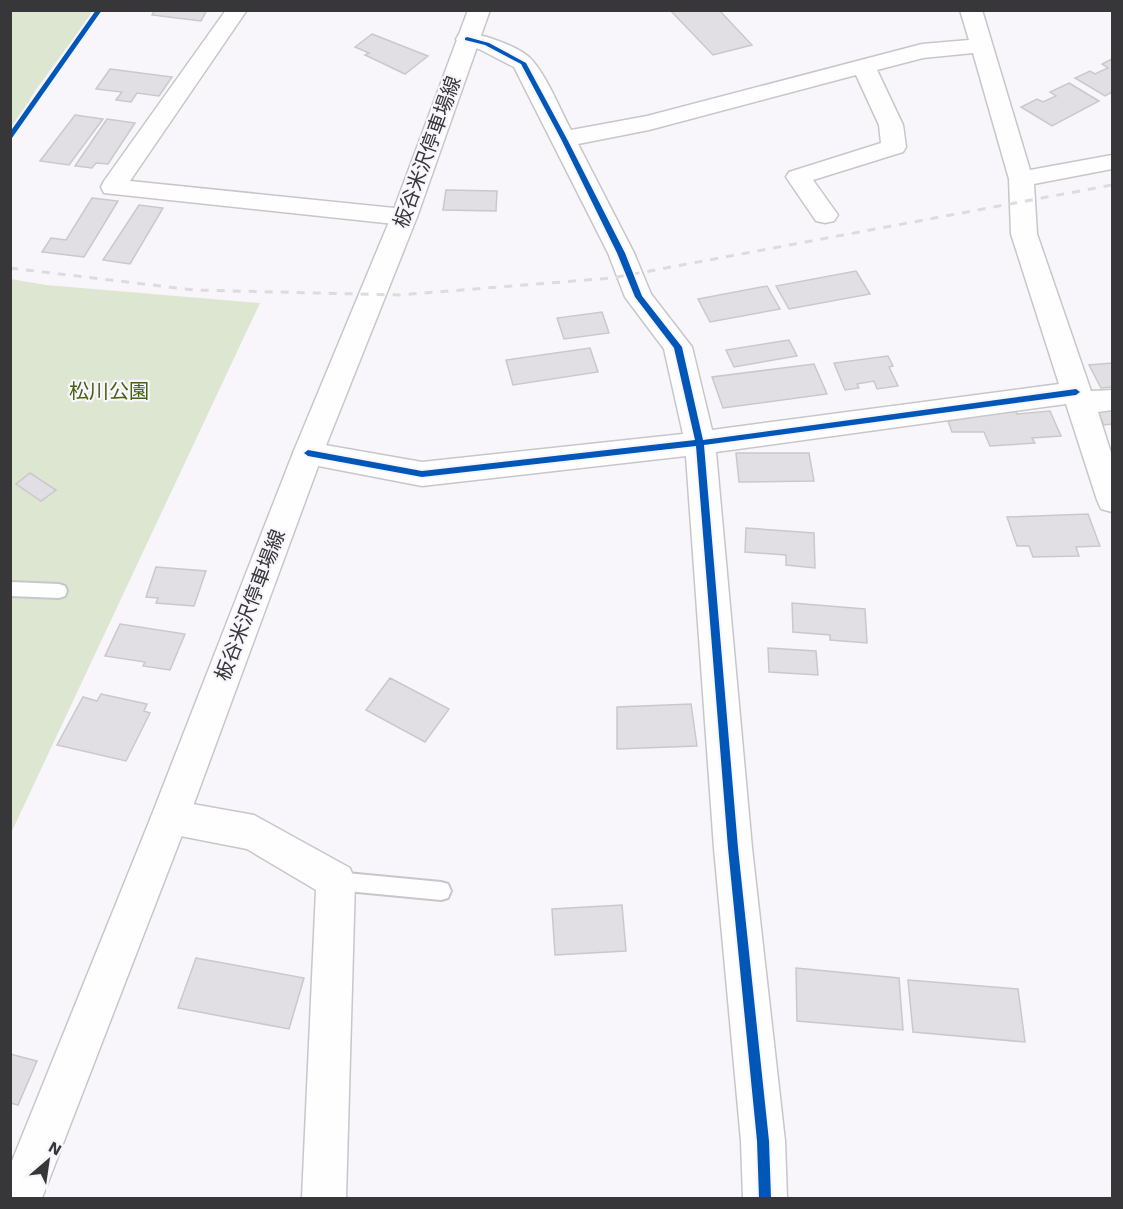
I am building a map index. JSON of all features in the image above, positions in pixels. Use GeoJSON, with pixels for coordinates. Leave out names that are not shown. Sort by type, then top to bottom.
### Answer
{"type":"FeatureCollection","features":[{"type":"Feature","properties":{"kind":"street"},"geometry":{"type":"LineString","coordinates":[[237,10],[113,187],[404,217]]}},
{"type":"Feature","properties":{"kind":"street"},"geometry":{"type":"LineString","coordinates":[[971,10],[1021,179],[1024,234],[1113,501]]}},
{"type":"Feature","properties":{"kind":"street"},"geometry":{"type":"LineString","coordinates":[[473,25],[487,44],[523,63],[621,253],[639,297],[678,348],[700,443],[734,860],[763,1141],[765,1198]]}},
{"type":"Feature","properties":{"kind":"street","name":"板谷米沢停車場線"},"geometry":{"type":"LineString","coordinates":[[20,1198],[170,817],[308,453],[404,217],[473,25]]}},
{"type":"Feature","properties":{"kind":"street"},"geometry":{"type":"LineString","coordinates":[[564,139],[650,123],[922,51],[980,46]]}},
{"type":"Feature","properties":{"kind":"street"},"geometry":{"type":"LineString","coordinates":[[825,215],[798,177],[894,147],[891,124],[864,68]]}},
{"type":"Feature","properties":{"kind":"street"},"geometry":{"type":"LineString","coordinates":[[1021,179],[1113,162]]}},
{"type":"Feature","properties":{"kind":"street"},"geometry":{"type":"LineString","coordinates":[[308,453],[422,474],[1078,398],[1113,400]]}},
{"type":"Feature","properties":{"kind":"street"},"geometry":{"type":"LineString","coordinates":[[170,817],[254,833],[336,881],[324,1198]]}},
{"type":"Feature","properties":{"kind":"lane"},"geometry":{"type":"LineString","coordinates":[[10,589],[59,591]]}},
{"type":"Feature","properties":{"kind":"lane"},"geometry":{"type":"LineString","coordinates":[[336,881],[441,891]]}},
{"type":"Feature","properties":{"kind":"green space"},"geometry":{"type":"Polygon","coordinates":[[[11,10],[94,11],[35,91],[11,130],[11,10]]]}},
{"type":"Feature","properties":{"kind":"green space","name":"松川公園"},"geometry":{"type":"Polygon","coordinates":[[[11,279],[46,285],[260,303],[11,833],[11,279]]]}},
{"type":"Feature","properties":{"kind":"building"},"geometry":{"type":"Polygon","coordinates":[[[155,10],[207,10],[201,21],[152,15],[155,10]]]}},
{"type":"Feature","properties":{"kind":"building"},"geometry":{"type":"Polygon","coordinates":[[[670,10],[719,10],[752,45],[713,55],[670,10]]]}},
{"type":"Feature","properties":{"kind":"building"},"geometry":{"type":"Polygon","coordinates":[[[372,34],[428,56],[405,74],[365,55],[369,53],[355,47],[372,34]]]}},
{"type":"Feature","properties":{"kind":"building"},"geometry":{"type":"Polygon","coordinates":[[[1112,59],[1112,92],[1105,96],[1075,78],[1090,71],[1095,74],[1108,68],[1102,64],[1112,59]]]}},
{"type":"Feature","properties":{"kind":"building"},"geometry":{"type":"Polygon","coordinates":[[[110,69],[172,77],[159,96],[137,93],[131,102],[116,100],[122,92],[96,89],[110,69]]]}},
{"type":"Feature","properties":{"kind":"building"},"geometry":{"type":"Polygon","coordinates":[[[1069,83],[1099,101],[1052,126],[1021,107],[1037,99],[1043,102],[1056,96],[1050,92],[1069,83]]]}},
{"type":"Feature","properties":{"kind":"building"},"geometry":{"type":"Polygon","coordinates":[[[75,115],[103,119],[69,165],[40,161],[75,115]]]}},
{"type":"Feature","properties":{"kind":"building"},"geometry":{"type":"Polygon","coordinates":[[[107,119],[135,123],[108,164],[96,163],[92,168],[75,166],[107,119]]]}},
{"type":"Feature","properties":{"kind":"building"},"geometry":{"type":"Polygon","coordinates":[[[446,190],[497,191],[496,211],[443,210],[446,190]]]}},
{"type":"Feature","properties":{"kind":"building"},"geometry":{"type":"Polygon","coordinates":[[[92,198],[118,201],[84,257],[42,252],[51,238],[66,240],[92,198]]]}},
{"type":"Feature","properties":{"kind":"building"},"geometry":{"type":"Polygon","coordinates":[[[139,205],[163,208],[130,264],[103,260],[139,205]]]}},
{"type":"Feature","properties":{"kind":"building"},"geometry":{"type":"Polygon","coordinates":[[[856,271],[870,294],[789,309],[776,286],[856,271]]]}},
{"type":"Feature","properties":{"kind":"building"},"geometry":{"type":"Polygon","coordinates":[[[767,286],[780,309],[710,322],[698,299],[767,286]]]}},
{"type":"Feature","properties":{"kind":"building"},"geometry":{"type":"Polygon","coordinates":[[[602,312],[609,333],[564,339],[557,318],[602,312]]]}},
{"type":"Feature","properties":{"kind":"building"},"geometry":{"type":"Polygon","coordinates":[[[789,340],[797,356],[734,367],[726,350],[789,340]]]}},
{"type":"Feature","properties":{"kind":"building"},"geometry":{"type":"Polygon","coordinates":[[[590,348],[598,372],[513,385],[506,360],[590,348]]]}},
{"type":"Feature","properties":{"kind":"building"},"geometry":{"type":"Polygon","coordinates":[[[888,356],[893,366],[889,367],[898,386],[877,389],[874,381],[857,384],[859,388],[845,390],[834,363],[888,356]]]}},
{"type":"Feature","properties":{"kind":"building"},"geometry":{"type":"Polygon","coordinates":[[[1112,363],[1112,387],[1101,388],[1089,365],[1112,363]]]}},
{"type":"Feature","properties":{"kind":"building"},"geometry":{"type":"Polygon","coordinates":[[[814,364],[827,394],[723,408],[712,377],[814,364]]]}},
{"type":"Feature","properties":{"kind":"building"},"geometry":{"type":"Polygon","coordinates":[[[1014,407],[1017,414],[1050,411],[1061,436],[1032,438],[1035,443],[990,446],[984,432],[952,432],[948,421],[980,416],[977,409],[1014,407]]]}},
{"type":"Feature","properties":{"kind":"building"},"geometry":{"type":"Polygon","coordinates":[[[1112,407],[1112,427],[1111,424],[1104,425],[1096,409],[1112,407]]]}},
{"type":"Feature","properties":{"kind":"building"},"geometry":{"type":"Polygon","coordinates":[[[736,453],[809,453],[814,481],[739,482],[736,453]]]}},
{"type":"Feature","properties":{"kind":"building"},"geometry":{"type":"Polygon","coordinates":[[[30,473],[56,490],[41,501],[16,484],[30,473]]]}},
{"type":"Feature","properties":{"kind":"building"},"geometry":{"type":"Polygon","coordinates":[[[1088,514],[1100,546],[1076,547],[1079,556],[1033,557],[1029,546],[1017,546],[1007,517],[1088,514]]]}},
{"type":"Feature","properties":{"kind":"building"},"geometry":{"type":"Polygon","coordinates":[[[746,528],[814,533],[815,568],[786,565],[786,555],[745,552],[746,528]]]}},
{"type":"Feature","properties":{"kind":"building"},"geometry":{"type":"Polygon","coordinates":[[[156,567],[206,571],[194,606],[156,603],[158,598],[146,597],[156,567]]]}},
{"type":"Feature","properties":{"kind":"building"},"geometry":{"type":"Polygon","coordinates":[[[792,603],[865,609],[867,643],[830,640],[830,635],[793,632],[792,603]]]}},
{"type":"Feature","properties":{"kind":"building"},"geometry":{"type":"Polygon","coordinates":[[[120,624],[185,634],[170,670],[143,666],[145,662],[105,656],[120,624]]]}},
{"type":"Feature","properties":{"kind":"building"},"geometry":{"type":"Polygon","coordinates":[[[768,648],[816,651],[818,675],[769,672],[768,648]]]}},
{"type":"Feature","properties":{"kind":"building"},"geometry":{"type":"Polygon","coordinates":[[[390,678],[449,709],[425,742],[366,710],[390,678]]]}},
{"type":"Feature","properties":{"kind":"building"},"geometry":{"type":"Polygon","coordinates":[[[101,694],[147,704],[144,711],[150,713],[126,761],[57,745],[83,697],[97,701],[101,694]]]}},
{"type":"Feature","properties":{"kind":"building"},"geometry":{"type":"Polygon","coordinates":[[[691,704],[697,746],[617,749],[617,707],[691,704]]]}},
{"type":"Feature","properties":{"kind":"building"},"geometry":{"type":"Polygon","coordinates":[[[622,905],[626,951],[555,955],[552,909],[622,905]]]}},
{"type":"Feature","properties":{"kind":"building"},"geometry":{"type":"Polygon","coordinates":[[[196,958],[304,978],[289,1029],[178,1008],[196,958]]]}},
{"type":"Feature","properties":{"kind":"building"},"geometry":{"type":"Polygon","coordinates":[[[796,968],[899,978],[903,1030],[797,1021],[796,968]]]}},
{"type":"Feature","properties":{"kind":"building"},"geometry":{"type":"Polygon","coordinates":[[[908,980],[1018,989],[1025,1042],[913,1032],[908,980]]]}},
{"type":"Feature","properties":{"kind":"building"},"geometry":{"type":"Polygon","coordinates":[[[10,1054],[37,1061],[18,1105],[10,1103],[10,1054]]]}},
{"type":"Feature","properties":{"kind":"railway"},"geometry":{"type":"LineString","coordinates":[[10,268],[194,290],[399,295],[612,278],[1112,185]]}},
{"type":"Feature","properties":{"kind":"cycle path"},"geometry":{"type":"LineString","coordinates":[[10,137],[99,10]]}},
{"type":"Feature","properties":{"kind":"cycle path"},"geometry":{"type":"LineString","coordinates":[[467,39],[487,44],[523,63],[621,253],[639,297],[678,347],[700,443],[733,848],[763,1141],[765,1198]]}},
{"type":"Feature","properties":{"kind":"cycle path"},"geometry":{"type":"LineString","coordinates":[[308,453],[422,474],[700,443],[1076,392]]}}]}
